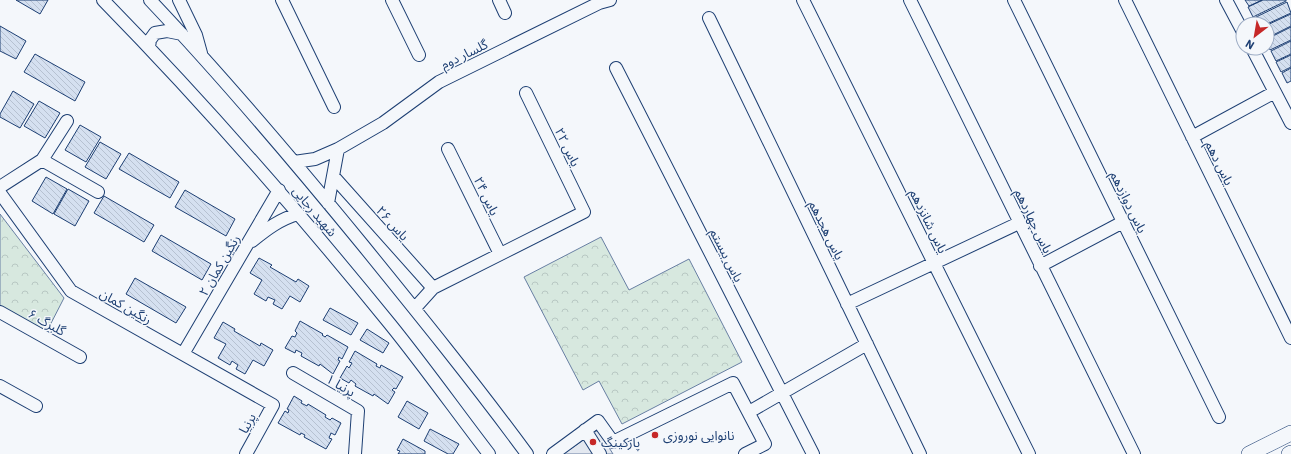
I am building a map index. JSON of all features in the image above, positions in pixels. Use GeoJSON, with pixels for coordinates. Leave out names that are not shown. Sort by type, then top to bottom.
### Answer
{"type":"FeatureCollection","features":[{"type":"Feature","properties":{"kind":"main road"},"geometry":{"type":"LineString","coordinates":[[1249,454],[1291,433]]}},
{"type":"Feature","properties":{"kind":"street","name":"شهید رجایی"},"geometry":{"type":"LineString","coordinates":[[103,0],[149,47],[278,190],[391,325],[489,454]]}},
{"type":"Feature","properties":{"kind":"street","name":"شهید رجایی"},"geometry":{"type":"LineString","coordinates":[[150,0],[202,56],[294,162],[415,308],[526,454]]}},
{"type":"Feature","properties":{"kind":"street"},"geometry":{"type":"LineString","coordinates":[[178,0],[196,35],[202,56]]}},
{"type":"Feature","properties":{"kind":"street"},"geometry":{"type":"LineString","coordinates":[[282,0],[334,107]]}},
{"type":"Feature","properties":{"kind":"street"},"geometry":{"type":"LineString","coordinates":[[392,0],[419,55]]}},
{"type":"Feature","properties":{"kind":"street"},"geometry":{"type":"LineString","coordinates":[[498,0],[505,13]]}},
{"type":"Feature","properties":{"kind":"street","name":"گلسار دوم"},"geometry":{"type":"LineString","coordinates":[[294,162],[315,159],[338,149],[383,123],[439,82],[599,3],[610,0]]}},
{"type":"Feature","properties":{"kind":"street","name":"یاس شانزدهم"},"geometry":{"type":"LineString","coordinates":[[803,0],[1029,454]]}},
{"type":"Feature","properties":{"kind":"street","name":"یاس چهاردهم"},"geometry":{"type":"LineString","coordinates":[[910,0],[1134,454]]}},
{"type":"Feature","properties":{"kind":"street","name":"یاس دوازدهم"},"geometry":{"type":"LineString","coordinates":[[1014,0],[1219,417]]}},
{"type":"Feature","properties":{"kind":"street","name":"یاس دهم"},"geometry":{"type":"LineString","coordinates":[[1125,0],[1291,338]]}},
{"type":"Feature","properties":{"kind":"street"},"geometry":{"type":"LineString","coordinates":[[1226,0],[1235,17]]}},
{"type":"Feature","properties":{"kind":"street","name":"یاس هجدهم"},"geometry":{"type":"LineString","coordinates":[[709,18],[920,454]]}},
{"type":"Feature","properties":{"kind":"street"},"geometry":{"type":"LineString","coordinates":[[149,47],[150,40],[155,33],[167,31],[182,34]]}},
{"type":"Feature","properties":{"kind":"street"},"geometry":{"type":"LineString","coordinates":[[1256,56],[1291,123]]}},
{"type":"Feature","properties":{"kind":"street","name":"یاس بیستم"},"geometry":{"type":"LineString","coordinates":[[616,68],[813,454]]}},
{"type":"Feature","properties":{"kind":"street"},"geometry":{"type":"LineString","coordinates":[[1192,137],[1275,92]]}},
{"type":"Feature","properties":{"kind":"street","name":"یاس ۲۲"},"geometry":{"type":"LineString","coordinates":[[500,254],[584,212],[526,93]]}},
{"type":"Feature","properties":{"kind":"street"},"geometry":{"type":"LineString","coordinates":[[0,187],[42,160],[67,121]]}},
{"type":"Feature","properties":{"kind":"street"},"geometry":{"type":"LineString","coordinates":[[328,203],[338,149]]}},
{"type":"Feature","properties":{"kind":"street","name":"یاس ۲۴"},"geometry":{"type":"LineString","coordinates":[[448,149],[500,254]]}},
{"type":"Feature","properties":{"kind":"street"},"geometry":{"type":"LineString","coordinates":[[42,160],[98,192]]}},
{"type":"Feature","properties":{"kind":"street","name":"یاس ۲۶"},"geometry":{"type":"LineString","coordinates":[[333,176],[433,288]]}},
{"type":"Feature","properties":{"kind":"street","name":"رنگین کمان ۲"},"geometry":{"type":"LineString","coordinates":[[183,354],[278,190]]}},
{"type":"Feature","properties":{"kind":"street","name":"رنگین کمان"},"geometry":{"type":"LineString","coordinates":[[0,193],[71,291],[273,405]]}},
{"type":"Feature","properties":{"kind":"street"},"geometry":{"type":"LineString","coordinates":[[246,245],[274,224],[298,214]]}},
{"type":"Feature","properties":{"kind":"street"},"geometry":{"type":"LineString","coordinates":[[1040,266],[1123,222]]}},
{"type":"Feature","properties":{"kind":"street"},"geometry":{"type":"LineString","coordinates":[[847,304],[1019,223]]}},
{"type":"Feature","properties":{"kind":"street"},"geometry":{"type":"LineString","coordinates":[[415,308],[433,288],[500,254]]}},
{"type":"Feature","properties":{"kind":"street","name":"گلبرگ ۶"},"geometry":{"type":"LineString","coordinates":[[0,312],[80,357]]}},
{"type":"Feature","properties":{"kind":"street"},"geometry":{"type":"LineString","coordinates":[[749,412],[867,344]]}},
{"type":"Feature","properties":{"kind":"street","name":"پرنیا ۱"},"geometry":{"type":"LineString","coordinates":[[293,373],[358,411],[356,454]]}},
{"type":"Feature","properties":{"kind":"street"},"geometry":{"type":"LineString","coordinates":[[553,454],[598,421],[613,442],[733,383],[765,444],[745,454]]}},
{"type":"Feature","properties":{"kind":"street"},"geometry":{"type":"LineString","coordinates":[[0,386],[36,406]]}},
{"type":"Feature","properties":{"kind":"street","name":"پرنیا"},"geometry":{"type":"LineString","coordinates":[[246,454],[273,405]]}},
{"type":"Feature","properties":{"kind":"street"},"geometry":{"type":"LineString","coordinates":[[585,430],[600,454]]}},
{"type":"Feature","properties":{"kind":"street"},"geometry":{"type":"LineString","coordinates":[[512,454],[518,443]]}},
{"type":"Feature","properties":{"kind":"green space"},"geometry":{"type":"Polygon","coordinates":[[[0,214],[64,298],[46,333],[0,307],[0,214]]]}},
{"type":"Feature","properties":{"kind":"green space"},"geometry":{"type":"Polygon","coordinates":[[[601,237],[629,290],[689,259],[742,362],[622,424],[599,381],[583,390],[524,277],[601,237]]]}},
{"type":"Feature","properties":{"kind":"shaded area","name":"پارکینگ"},"geometry":{"type":"Polygon","coordinates":[[[598,430],[613,454],[563,454],[598,430]]]}},
{"type":"Feature","properties":{"kind":"building"},"geometry":{"type":"Polygon","coordinates":[[[16,0],[48,0],[40,14],[16,0]]]}},
{"type":"Feature","properties":{"kind":"building"},"geometry":{"type":"Polygon","coordinates":[[[1245,0],[1262,0],[1249,6],[1245,0]]]}},
{"type":"Feature","properties":{"kind":"building"},"geometry":{"type":"Polygon","coordinates":[[[1263,0],[1286,0],[1255,16],[1252,16],[1248,7],[1263,0]]]}},
{"type":"Feature","properties":{"kind":"building"},"geometry":{"type":"Polygon","coordinates":[[[1287,2],[1291,13],[1275,20],[1275,16],[1258,16],[1287,2]]]}},
{"type":"Feature","properties":{"kind":"building"},"geometry":{"type":"Polygon","coordinates":[[[1291,14],[1291,26],[1275,34],[1275,21],[1291,14]]]}},
{"type":"Feature","properties":{"kind":"building"},"geometry":{"type":"Polygon","coordinates":[[[0,26],[26,41],[16,59],[0,51],[0,26]]]}},
{"type":"Feature","properties":{"kind":"building"},"geometry":{"type":"Polygon","coordinates":[[[1291,27],[1291,40],[1275,48],[1275,35],[1291,27]]]}},
{"type":"Feature","properties":{"kind":"building"},"geometry":{"type":"Polygon","coordinates":[[[1291,41],[1291,54],[1276,61],[1274,56],[1275,56],[1275,49],[1291,41]]]}},
{"type":"Feature","properties":{"kind":"building"},"geometry":{"type":"Polygon","coordinates":[[[35,54],[85,82],[75,101],[24,72],[35,54]]]}},
{"type":"Feature","properties":{"kind":"building"},"geometry":{"type":"Polygon","coordinates":[[[1291,55],[1291,67],[1281,72],[1276,62],[1291,55]]]}},
{"type":"Feature","properties":{"kind":"building"},"geometry":{"type":"Polygon","coordinates":[[[1291,68],[1291,81],[1287,83],[1282,73],[1291,68]]]}},
{"type":"Feature","properties":{"kind":"building"},"geometry":{"type":"Polygon","coordinates":[[[13,91],[34,104],[20,128],[0,117],[0,114],[13,91]]]}},
{"type":"Feature","properties":{"kind":"building"},"geometry":{"type":"Polygon","coordinates":[[[39,101],[60,113],[45,138],[24,126],[39,101]]]}},
{"type":"Feature","properties":{"kind":"building"},"geometry":{"type":"Polygon","coordinates":[[[80,125],[101,137],[86,162],[65,150],[80,125]]]}},
{"type":"Feature","properties":{"kind":"building"},"geometry":{"type":"Polygon","coordinates":[[[100,142],[121,154],[106,179],[85,167],[100,142]]]}},
{"type":"Feature","properties":{"kind":"building"},"geometry":{"type":"Polygon","coordinates":[[[129,153],[179,182],[170,198],[119,169],[129,153]]]}},
{"type":"Feature","properties":{"kind":"building"},"geometry":{"type":"Polygon","coordinates":[[[46,177],[67,189],[53,214],[32,201],[46,177]]]}},
{"type":"Feature","properties":{"kind":"building"},"geometry":{"type":"Polygon","coordinates":[[[68,189],[89,201],[75,226],[54,214],[68,189]]]}},
{"type":"Feature","properties":{"kind":"building"},"geometry":{"type":"Polygon","coordinates":[[[185,190],[235,219],[226,236],[175,207],[185,190]]]}},
{"type":"Feature","properties":{"kind":"building"},"geometry":{"type":"Polygon","coordinates":[[[104,196],[154,225],[144,242],[94,213],[104,196]]]}},
{"type":"Feature","properties":{"kind":"building"},"geometry":{"type":"Polygon","coordinates":[[[161,235],[211,264],[202,280],[152,251],[161,235]]]}},
{"type":"Feature","properties":{"kind":"building"},"geometry":{"type":"Polygon","coordinates":[[[259,258],[272,265],[270,267],[296,282],[298,279],[309,286],[300,302],[290,296],[282,309],[273,304],[275,300],[268,297],[266,301],[254,294],[262,280],[250,273],[259,258]]]}},
{"type":"Feature","properties":{"kind":"building"},"geometry":{"type":"Polygon","coordinates":[[[135,278],[186,307],[176,323],[126,294],[135,278]]]}},
{"type":"Feature","properties":{"kind":"building"},"geometry":{"type":"Polygon","coordinates":[[[330,308],[358,323],[351,335],[323,320],[330,308]]]}},
{"type":"Feature","properties":{"kind":"building"},"geometry":{"type":"Polygon","coordinates":[[[300,321],[323,334],[322,335],[325,337],[327,335],[348,347],[342,359],[339,357],[338,360],[340,361],[333,374],[320,364],[319,366],[301,356],[302,353],[296,350],[295,353],[285,348],[292,336],[295,337],[297,333],[295,331],[300,321]]]}},
{"type":"Feature","properties":{"kind":"building"},"geometry":{"type":"Polygon","coordinates":[[[223,322],[235,329],[234,331],[260,346],[261,343],[273,350],[264,366],[253,360],[245,374],[236,369],[238,365],[232,361],[230,365],[218,358],[226,344],[214,338],[223,322]]]}},
{"type":"Feature","properties":{"kind":"building"},"geometry":{"type":"Polygon","coordinates":[[[367,329],[389,343],[383,353],[360,340],[367,329]]]}},
{"type":"Feature","properties":{"kind":"building"},"geometry":{"type":"Polygon","coordinates":[[[355,351],[377,364],[376,366],[380,368],[381,365],[403,377],[396,389],[394,388],[392,390],[395,392],[388,404],[374,394],[373,396],[355,386],[356,384],[351,380],[349,383],[340,378],[347,366],[349,368],[352,363],[349,362],[355,351]]]}},
{"type":"Feature","properties":{"kind":"building"},"geometry":{"type":"Polygon","coordinates":[[[294,396],[302,401],[301,403],[307,406],[308,404],[326,415],[325,417],[330,420],[332,418],[341,423],[335,435],[331,433],[329,438],[332,439],[326,449],[304,437],[305,435],[301,433],[300,435],[278,423],[285,411],[288,413],[289,410],[287,409],[294,396]]]}},
{"type":"Feature","properties":{"kind":"building"},"geometry":{"type":"Polygon","coordinates":[[[407,401],[428,413],[419,429],[398,417],[407,401]]]}},
{"type":"Feature","properties":{"kind":"building"},"geometry":{"type":"Polygon","coordinates":[[[430,429],[459,444],[453,454],[448,454],[424,441],[430,429]]]}},
{"type":"Feature","properties":{"kind":"building"},"geometry":{"type":"Polygon","coordinates":[[[403,439],[425,451],[425,454],[398,454],[400,451],[397,450],[403,439]]]}},
{"type":"Feature","properties":{"kind":"place","name":"نانوایی نوروزی"},"geometry":{"type":"Point","coordinates":[655,435]}},
{"type":"Feature","properties":{"kind":"place","name":"پارکینگ"},"geometry":{"type":"Point","coordinates":[593,442]}}]}
